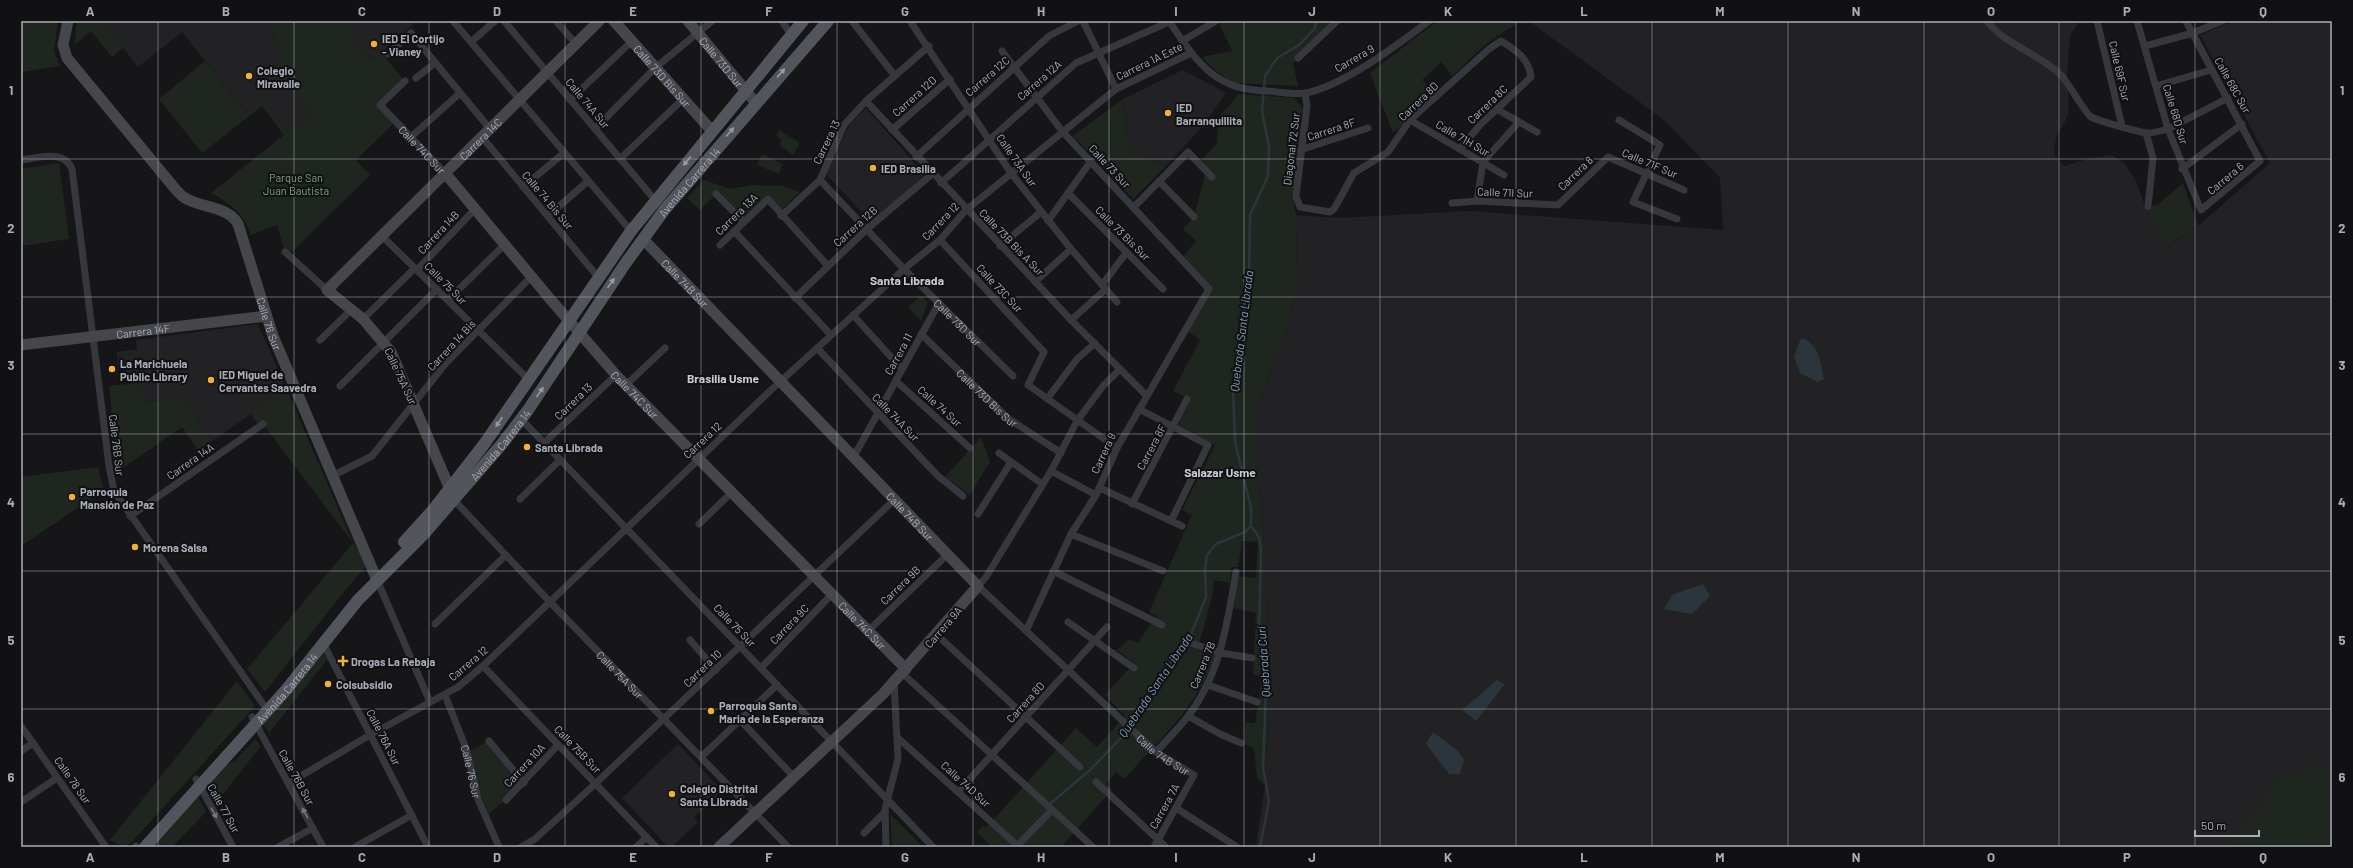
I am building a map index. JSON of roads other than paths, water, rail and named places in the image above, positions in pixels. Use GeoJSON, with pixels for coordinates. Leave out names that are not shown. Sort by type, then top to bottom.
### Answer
{"type":"FeatureCollection","features":[{"type":"Feature","properties":{"kind":"main road","name":"Avenida Carrera 14"},"geometry":{"type":"LineString","coordinates":[[452,494],[598,277],[654,200],[803,21]]}},
{"type":"Feature","properties":{"kind":"main road","name":"Avenida Carrera 14"},"geometry":{"type":"LineString","coordinates":[[138,847],[266,707],[322,641],[357,590],[376,576],[422,524],[452,494],[521,419],[643,238],[670,203],[828,21]]}},
{"type":"Feature","properties":{"kind":"street","name":"Calle 76 Sur"},"geometry":{"type":"LineString","coordinates":[[68,21],[63,45],[67,58],[172,185],[186,199],[224,212],[236,221],[266,316],[430,702]]}},
{"type":"Feature","properties":{"kind":"street"},"geometry":{"type":"LineString","coordinates":[[453,21],[631,231]]}},
{"type":"Feature","properties":{"kind":"street"},"geometry":{"type":"LineString","coordinates":[[471,42],[495,21]]}},
{"type":"Feature","properties":{"kind":"street","name":"Calle 74A Sur"},"geometry":{"type":"LineString","coordinates":[[504,21],[654,200]]}},
{"type":"Feature","properties":{"kind":"street"},"geometry":{"type":"LineString","coordinates":[[556,21],[576,44]]}},
{"type":"Feature","properties":{"kind":"street","name":"Carrera 14C"},"geometry":{"type":"LineString","coordinates":[[327,290],[599,21]]}},
{"type":"Feature","properties":{"kind":"street","name":"Calle 73D Bis Sur"},"geometry":{"type":"LineString","coordinates":[[614,21],[712,131]]}},
{"type":"Feature","properties":{"kind":"street","name":"Calle 73D Sur"},"geometry":{"type":"LineString","coordinates":[[688,21],[756,103]]}},
{"type":"Feature","properties":{"kind":"street"},"geometry":{"type":"LineString","coordinates":[[595,129],[655,68],[712,21]]}},
{"type":"Feature","properties":{"kind":"street"},"geometry":{"type":"LineString","coordinates":[[782,21],[791,35]]}},
{"type":"Feature","properties":{"kind":"street"},"geometry":{"type":"LineString","coordinates":[[852,21],[895,76]]}},
{"type":"Feature","properties":{"kind":"street","name":"Calle 73A Sur"},"geometry":{"type":"LineString","coordinates":[[910,21],[929,46],[1011,173],[1071,249],[1118,302]]}},
{"type":"Feature","properties":{"kind":"street","name":"Carrera 12C"},"geometry":{"type":"LineString","coordinates":[[916,156],[968,107],[1049,36],[1078,21]]}},
{"type":"Feature","properties":{"kind":"street"},"geometry":{"type":"LineString","coordinates":[[1083,21],[1116,89]]}},
{"type":"Feature","properties":{"kind":"street","name":"Carrera 12A"},"geometry":{"type":"LineString","coordinates":[[941,183],[1076,63],[1169,21]]}},
{"type":"Feature","properties":{"kind":"street","name":"Carrera 9"},"geometry":{"type":"LineString","coordinates":[[1169,21],[1191,53],[1219,78],[1235,88],[1282,93],[1305,93],[1320,89],[1396,46],[1429,21]]}},
{"type":"Feature","properties":{"kind":"street"},"geometry":{"type":"LineString","coordinates":[[1182,41],[1216,21]]}},
{"type":"Feature","properties":{"kind":"street"},"geometry":{"type":"LineString","coordinates":[[1298,58],[1338,21]]}},
{"type":"Feature","properties":{"kind":"street"},"geometry":{"type":"LineString","coordinates":[[1987,21],[2004,38],[2042,60],[2060,75],[2072,89],[2090,117],[2146,133],[2168,129],[2228,98]]}},
{"type":"Feature","properties":{"kind":"street","name":"Calle 69F Sur"},"geometry":{"type":"LineString","coordinates":[[2097,21],[2122,126]]}},
{"type":"Feature","properties":{"kind":"street","name":"Calle 68D Sur"},"geometry":{"type":"LineString","coordinates":[[2137,21],[2168,129],[2182,169],[2201,210]]}},
{"type":"Feature","properties":{"kind":"street","name":"Calle 68C Sur"},"geometry":{"type":"LineString","coordinates":[[2186,21],[2242,124],[2260,161]]}},
{"type":"Feature","properties":{"kind":"street"},"geometry":{"type":"LineString","coordinates":[[2145,46],[2193,33],[2222,21]]}},
{"type":"Feature","properties":{"kind":"street"},"geometry":{"type":"LineString","coordinates":[[388,54],[411,33],[490,129]]}},
{"type":"Feature","properties":{"kind":"street"},"geometry":{"type":"LineString","coordinates":[[570,100],[632,41]]}},
{"type":"Feature","properties":{"kind":"street","name":"Carrera 8C"},"geometry":{"type":"LineString","coordinates":[[1460,149],[1480,125],[1498,110],[1531,77],[1530,67],[1516,50],[1501,41]]}},
{"type":"Feature","properties":{"kind":"street","name":"Carrera 8D"},"geometry":{"type":"LineString","coordinates":[[1300,207],[1332,211],[1354,173],[1388,152],[1410,120],[1489,49],[1501,41]]}},
{"type":"Feature","properties":{"kind":"street","name":"Carrera 13"},"geometry":{"type":"LineString","coordinates":[[782,216],[820,180],[844,125],[866,101],[929,46]]}},
{"type":"Feature","properties":{"kind":"street","name":"Calle 73 Sur"},"geometry":{"type":"LineString","coordinates":[[1002,51],[1062,131],[1209,289]]}},
{"type":"Feature","properties":{"kind":"street","name":"Carrera 1A Este"},"geometry":{"type":"LineString","coordinates":[[1116,89],[1191,53]]}},
{"type":"Feature","properties":{"kind":"street"},"geometry":{"type":"LineString","coordinates":[[416,78],[435,63]]}},
{"type":"Feature","properties":{"kind":"street"},"geometry":{"type":"LineString","coordinates":[[2156,86],[2212,70]]}},
{"type":"Feature","properties":{"kind":"street","name":"Carrera 12D"},"geometry":{"type":"LineString","coordinates":[[892,130],[950,79]]}},
{"type":"Feature","properties":{"kind":"street","name":"Calle 74C Sur"},"geometry":{"type":"LineString","coordinates":[[405,81],[380,105],[446,173],[531,277],[616,375],[832,594],[904,671],[992,755],[1093,847]]}},
{"type":"Feature","properties":{"kind":"street","name":"Carrera 12"},"geometry":{"type":"LineString","coordinates":[[288,783],[370,735],[458,687],[484,666],[626,528],[817,348],[904,269],[940,240],[966,210],[1062,131],[1116,89]]}},
{"type":"Feature","properties":{"kind":"street"},"geometry":{"type":"LineString","coordinates":[[411,137],[460,93]]}},
{"type":"Feature","properties":{"kind":"street","name":"Diagonal 72 Sur"},"geometry":{"type":"LineString","coordinates":[[1300,207],[1296,196],[1300,150],[1307,106],[1305,93]]}},
{"type":"Feature","properties":{"kind":"street"},"geometry":{"type":"LineString","coordinates":[[620,159],[683,99]]}},
{"type":"Feature","properties":{"kind":"street","name":"Calle 73B Bis A Sur"},"geometry":{"type":"LineString","coordinates":[[866,101],[1000,246],[1146,395]]}},
{"type":"Feature","properties":{"kind":"street"},"geometry":{"type":"LineString","coordinates":[[1498,110],[1518,123],[1537,132]]}},
{"type":"Feature","properties":{"kind":"street","name":"Calle 71H Sur"},"geometry":{"type":"LineString","coordinates":[[1410,120],[1504,175]]}},
{"type":"Feature","properties":{"kind":"street","name":"Calle 71F Sur"},"geometry":{"type":"LineString","coordinates":[[1619,120],[1660,145],[1647,172]]}},
{"type":"Feature","properties":{"kind":"street"},"geometry":{"type":"LineString","coordinates":[[1477,201],[1483,162],[1518,123]]}},
{"type":"Feature","properties":{"kind":"street"},"geometry":{"type":"LineString","coordinates":[[2182,169],[2242,124]]}},
{"type":"Feature","properties":{"kind":"street","name":"Carrera 8F"},"geometry":{"type":"LineString","coordinates":[[1300,150],[1368,128]]}},
{"type":"Feature","properties":{"kind":"street"},"geometry":{"type":"LineString","coordinates":[[2146,133],[2153,158],[2148,206]]}},
{"type":"Feature","properties":{"kind":"street","name":"Calle 74 Bis Sur"},"geometry":{"type":"LineString","coordinates":[[482,137],[598,277]]}},
{"type":"Feature","properties":{"kind":"street"},"geometry":{"type":"LineString","coordinates":[[1134,207],[1188,152],[1212,177]]}},
{"type":"Feature","properties":{"kind":"street"},"geometry":{"type":"LineString","coordinates":[[524,187],[564,153]]}},
{"type":"Feature","properties":{"kind":"street","name":"Calle 76B Sur"},"geometry":{"type":"LineString","coordinates":[[21,160],[56,156],[67,161],[73,172],[112,485],[130,516],[266,707]]}},
{"type":"Feature","properties":{"kind":"street","name":"Calle 71F Sur"},"geometry":{"type":"LineString","coordinates":[[1608,157],[1647,172],[1684,190]]}},
{"type":"Feature","properties":{"kind":"street","name":"Carrera 8"},"geometry":{"type":"LineString","coordinates":[[1558,205],[1608,157]]}},
{"type":"Feature","properties":{"kind":"street"},"geometry":{"type":"LineString","coordinates":[[1048,221],[1091,161]]}},
{"type":"Feature","properties":{"kind":"street","name":"Carrera 6"},"geometry":{"type":"LineString","coordinates":[[2201,210],[2260,161]]}},
{"type":"Feature","properties":{"kind":"street"},"geometry":{"type":"LineString","coordinates":[[1647,172],[1632,202],[1677,219]]}},
{"type":"Feature","properties":{"kind":"street","name":"Carrera 12B"},"geometry":{"type":"LineString","coordinates":[[795,298],[867,229],[932,174]]}},
{"type":"Feature","properties":{"kind":"street","name":"Calle 73D Sur"},"geometry":{"type":"LineString","coordinates":[[820,180],[904,269],[1014,376]]}},
{"type":"Feature","properties":{"kind":"street"},"geometry":{"type":"LineString","coordinates":[[548,216],[588,181]]}},
{"type":"Feature","properties":{"kind":"street"},"geometry":{"type":"LineString","coordinates":[[1160,181],[1194,217]]}},
{"type":"Feature","properties":{"kind":"street","name":"Calle 73 Bis Sur"},"geometry":{"type":"LineString","coordinates":[[1068,193],[1163,289]]}},
{"type":"Feature","properties":{"kind":"street"},"geometry":{"type":"LineString","coordinates":[[716,194],[744,222]]}},
{"type":"Feature","properties":{"kind":"street","name":"Carrera 13A"},"geometry":{"type":"LineString","coordinates":[[720,245],[768,199],[782,216]]}},
{"type":"Feature","properties":{"kind":"street","name":"Calle 71I Sur"},"geometry":{"type":"LineString","coordinates":[[1452,203],[1477,201],[1558,205]]}},
{"type":"Feature","properties":{"kind":"street","name":"Carrera 14B"},"geometry":{"type":"LineString","coordinates":[[363,319],[416,269],[475,209]]}},
{"type":"Feature","properties":{"kind":"street"},"geometry":{"type":"LineString","coordinates":[[1000,246],[1041,212]]}},
{"type":"Feature","properties":{"kind":"street"},"geometry":{"type":"LineString","coordinates":[[782,216],[828,266]]}},
{"type":"Feature","properties":{"kind":"street"},"geometry":{"type":"LineString","coordinates":[[734,231],[831,335]]}},
{"type":"Feature","properties":{"kind":"street","name":"Calle 75 Sur"},"geometry":{"type":"LineString","coordinates":[[382,236],[529,380]]}},
{"type":"Feature","properties":{"kind":"street","name":"Calle 74B Sur"},"geometry":{"type":"LineString","coordinates":[[643,238],[853,458],[978,586],[1156,752],[1194,775]]}},
{"type":"Feature","properties":{"kind":"street","name":"Calle 73C Sur"},"geometry":{"type":"LineString","coordinates":[[940,240],[1044,352],[1028,385],[1047,399]]}},
{"type":"Feature","properties":{"kind":"street"},"geometry":{"type":"LineString","coordinates":[[448,300],[504,244]]}},
{"type":"Feature","properties":{"kind":"street"},"geometry":{"type":"LineString","coordinates":[[1035,282],[1071,249]]}},
{"type":"Feature","properties":{"kind":"street","name":"Calle 75A Sur"},"geometry":{"type":"LineString","coordinates":[[285,252],[327,290],[363,319],[384,342],[400,370],[452,494],[550,602],[788,847]]}},
{"type":"Feature","properties":{"kind":"street"},"geometry":{"type":"LineString","coordinates":[[1071,320],[1104,287],[1126,253]]}},
{"type":"Feature","properties":{"kind":"street","name":"Carrera 14 Bis"},"geometry":{"type":"LineString","coordinates":[[334,475],[372,456],[446,363],[531,277]]}},
{"type":"Feature","properties":{"kind":"street"},"geometry":{"type":"LineString","coordinates":[[340,386],[436,289]]}},
{"type":"Feature","properties":{"kind":"street","name":"Carrera 9"},"geometry":{"type":"LineString","coordinates":[[1026,631],[1071,534],[1100,488],[1117,448],[1146,395],[1209,289]]}},
{"type":"Feature","properties":{"kind":"street","name":"Carrera 11"},"geometry":{"type":"LineString","coordinates":[[853,458],[939,303]]}},
{"type":"Feature","properties":{"kind":"street"},"geometry":{"type":"LineString","coordinates":[[320,340],[351,310]]}},
{"type":"Feature","properties":{"kind":"street"},"geometry":{"type":"LineString","coordinates":[[853,315],[902,369]]}},
{"type":"Feature","properties":{"kind":"street","name":"Carrera 14F"},"geometry":{"type":"LineString","coordinates":[[21,344],[266,316]]}},
{"type":"Feature","properties":{"kind":"street","name":"Calle 73D Bis Sur"},"geometry":{"type":"LineString","coordinates":[[922,334],[1009,419],[1061,453]]}},
{"type":"Feature","properties":{"kind":"street"},"geometry":{"type":"LineString","coordinates":[[1095,343],[1077,359],[1047,399],[1117,448]]}},
{"type":"Feature","properties":{"kind":"street"},"geometry":{"type":"LineString","coordinates":[[626,385],[664,348]]}},
{"type":"Feature","properties":{"kind":"street","name":"Calle 74A Sur"},"geometry":{"type":"LineString","coordinates":[[817,348],[938,476],[963,496]]}},
{"type":"Feature","properties":{"kind":"street","name":"Carrera 9A"},"geometry":{"type":"LineString","coordinates":[[719,847],[894,682],[986,577],[1051,471],[1077,421],[1103,386],[1120,369]]}},
{"type":"Feature","properties":{"kind":"street","name":"Carrera 13"},"geometry":{"type":"LineString","coordinates":[[544,443],[616,375]]}},
{"type":"Feature","properties":{"kind":"street","name":"Calle 74 Sur"},"geometry":{"type":"LineString","coordinates":[[896,381],[970,448]]}},
{"type":"Feature","properties":{"kind":"street","name":"Carrera 8F"},"geometry":{"type":"LineString","coordinates":[[1132,504],[1174,428],[1187,399]]}},
{"type":"Feature","properties":{"kind":"street"},"geometry":{"type":"LineString","coordinates":[[1139,409],[1208,445],[1171,521]]}},
{"type":"Feature","properties":{"kind":"street","name":"Calle 75 Sur"},"geometry":{"type":"LineString","coordinates":[[521,419],[740,647],[833,741],[933,847]]}},
{"type":"Feature","properties":{"kind":"street","name":"Carrera 14A"},"geometry":{"type":"LineString","coordinates":[[130,516],[263,424]]}},
{"type":"Feature","properties":{"kind":"street"},"geometry":{"type":"LineString","coordinates":[[998,453],[1042,484]]}},
{"type":"Feature","properties":{"kind":"street"},"geometry":{"type":"LineString","coordinates":[[520,499],[560,460]]}},
{"type":"Feature","properties":{"kind":"street"},"geometry":{"type":"LineString","coordinates":[[978,514],[1011,462]]}},
{"type":"Feature","properties":{"kind":"street"},"geometry":{"type":"LineString","coordinates":[[1051,471],[1096,495]]}},
{"type":"Feature","properties":{"kind":"street"},"geometry":{"type":"LineString","coordinates":[[1100,488],[1182,526]]}},
{"type":"Feature","properties":{"kind":"street"},"geometry":{"type":"LineString","coordinates":[[699,524],[732,492]]}},
{"type":"Feature","properties":{"kind":"street","name":"Carrera 10"},"geometry":{"type":"LineString","coordinates":[[521,847],[535,839],[595,784],[894,500]]}},
{"type":"Feature","properties":{"kind":"street"},"geometry":{"type":"LineString","coordinates":[[1071,534],[1163,571]]}},
{"type":"Feature","properties":{"kind":"street"},"geometry":{"type":"LineString","coordinates":[[435,624],[506,555]]}},
{"type":"Feature","properties":{"kind":"street","name":"Carrera 9B"},"geometry":{"type":"LineString","coordinates":[[868,631],[947,555]]}},
{"type":"Feature","properties":{"kind":"street"},"geometry":{"type":"LineString","coordinates":[[1053,571],[1162,625]]}},
{"type":"Feature","properties":{"kind":"street","name":"Carrera 7B"},"geometry":{"type":"LineString","coordinates":[[1156,752],[1188,716],[1208,685],[1221,653],[1236,572]]}},
{"type":"Feature","properties":{"kind":"street","name":"Carrera 9C"},"geometry":{"type":"LineString","coordinates":[[761,668],[832,594]]}},
{"type":"Feature","properties":{"kind":"street"},"geometry":{"type":"LineString","coordinates":[[1068,622],[1096,640],[1134,668]]}},
{"type":"Feature","properties":{"kind":"street","name":"Carrera 8D"},"geometry":{"type":"LineString","coordinates":[[958,792],[1107,627]]}},
{"type":"Feature","properties":{"kind":"street"},"geometry":{"type":"LineString","coordinates":[[936,634],[1080,768]]}},
{"type":"Feature","properties":{"kind":"street"},"geometry":{"type":"LineString","coordinates":[[690,640],[716,670]]}},
{"type":"Feature","properties":{"kind":"street","name":"Calle 76A Sur"},"geometry":{"type":"LineString","coordinates":[[322,641],[428,847]]}},
{"type":"Feature","properties":{"kind":"street"},"geometry":{"type":"LineString","coordinates":[[1191,643],[1221,653],[1252,658]]}},
{"type":"Feature","properties":{"kind":"street","name":"Calle 75B Sur"},"geometry":{"type":"LineString","coordinates":[[484,666],[656,847]]}},
{"type":"Feature","properties":{"kind":"street"},"geometry":{"type":"LineString","coordinates":[[886,847],[885,812],[887,798],[897,768],[898,738],[894,682]]}},
{"type":"Feature","properties":{"kind":"street"},"geometry":{"type":"LineString","coordinates":[[701,757],[777,685]]}},
{"type":"Feature","properties":{"kind":"street"},"geometry":{"type":"LineString","coordinates":[[1208,685],[1257,702]]}},
{"type":"Feature","properties":{"kind":"street","name":"Calle 76 Sur"},"geometry":{"type":"LineString","coordinates":[[445,694],[467,751],[478,799],[499,847]]}},
{"type":"Feature","properties":{"kind":"street"},"geometry":{"type":"LineString","coordinates":[[1188,716],[1220,734],[1241,743]]}},
{"type":"Feature","properties":{"kind":"street","name":"Calle 76B Sur"},"geometry":{"type":"LineString","coordinates":[[254,720],[324,847]]}},
{"type":"Feature","properties":{"kind":"street"},"geometry":{"type":"LineString","coordinates":[[740,720],[794,777]]}},
{"type":"Feature","properties":{"kind":"street","name":"Calle 78 Sur"},"geometry":{"type":"LineString","coordinates":[[21,726],[106,847]]}},
{"type":"Feature","properties":{"kind":"street","name":"Calle 74D Sur"},"geometry":{"type":"LineString","coordinates":[[898,738],[1018,846]]}},
{"type":"Feature","properties":{"kind":"street"},"geometry":{"type":"LineString","coordinates":[[489,741],[524,783]]}},
{"type":"Feature","properties":{"kind":"street"},"geometry":{"type":"LineString","coordinates":[[21,751],[33,743]]}},
{"type":"Feature","properties":{"kind":"street","name":"Carrera 10A"},"geometry":{"type":"LineString","coordinates":[[506,800],[524,783],[558,745]]}},
{"type":"Feature","properties":{"kind":"street","name":"Carrera 7A"},"geometry":{"type":"LineString","coordinates":[[1156,844],[1194,775]]}},
{"type":"Feature","properties":{"kind":"street"},"geometry":{"type":"LineString","coordinates":[[21,802],[58,778]]}},
{"type":"Feature","properties":{"kind":"street"},"geometry":{"type":"LineString","coordinates":[[1096,782],[1156,844],[1166,847]]}},
{"type":"Feature","properties":{"kind":"street","name":"Calle 77 Sur"},"geometry":{"type":"LineString","coordinates":[[198,783],[233,847]]}},
{"type":"Feature","properties":{"kind":"street"},"geometry":{"type":"LineString","coordinates":[[1176,808],[1237,847]]}},
{"type":"Feature","properties":{"kind":"street"},"geometry":{"type":"LineString","coordinates":[[1018,846],[1052,810]]}},
{"type":"Feature","properties":{"kind":"street"},"geometry":{"type":"LineString","coordinates":[[864,833],[885,812]]}},
{"type":"Feature","properties":{"kind":"street"},"geometry":{"type":"LineString","coordinates":[[355,847],[412,815]]}},
{"type":"Feature","properties":{"kind":"street"},"geometry":{"type":"LineString","coordinates":[[278,847],[313,828]]}},
{"type":"Feature","properties":{"kind":"street"},"geometry":{"type":"LineString","coordinates":[[636,847],[647,837]]}},
{"type":"Feature","properties":{"kind":"waterway","name":"Quebrada Santa Librada"},"geometry":{"type":"LineString","coordinates":[[1051,803],[1089,771],[1125,734],[1166,669],[1191,634],[1206,597],[1205,569],[1207,555],[1216,544],[1245,532],[1251,526],[1251,508],[1235,442],[1233,389],[1249,280],[1250,215],[1268,176],[1269,147],[1262,111],[1265,76],[1277,58],[1299,45],[1315,28],[1316,21]]}},
{"type":"Feature","properties":{"kind":"waterway","name":"Quebrada Curí"},"geometry":{"type":"LineString","coordinates":[[1251,526],[1259,537],[1261,551],[1259,632],[1266,688],[1263,767],[1269,801],[1260,847]]}},
{"type":"Feature","properties":{"kind":"place","name":"IED El Cortijo - Vianey"},"geometry":{"type":"Point","coordinates":[374,44]}},
{"type":"Feature","properties":{"kind":"place","name":"Colegio Miravalle"},"geometry":{"type":"Point","coordinates":[249,76]}},
{"type":"Feature","properties":{"kind":"place","name":"IED Barranquillita"},"geometry":{"type":"Point","coordinates":[1168,113]}},
{"type":"Feature","properties":{"kind":"place","name":"IED Brasilia"},"geometry":{"type":"Point","coordinates":[873,168]}},
{"type":"Feature","properties":{"kind":"place","name":"La Marichuela Public Library"},"geometry":{"type":"Point","coordinates":[112,369]}},
{"type":"Feature","properties":{"kind":"place","name":"IED Miguel de Cervantes Saavedra"},"geometry":{"type":"Point","coordinates":[211,380]}},
{"type":"Feature","properties":{"kind":"place","name":"Santa Librada"},"geometry":{"type":"Point","coordinates":[527,447]}},
{"type":"Feature","properties":{"kind":"place","name":"Parroquia Mansión de Paz"},"geometry":{"type":"Point","coordinates":[72,497]}},
{"type":"Feature","properties":{"kind":"place","name":"Morena Salsa"},"geometry":{"type":"Point","coordinates":[135,547]}},
{"type":"Feature","properties":{"kind":"place","name":"Drogas La Rebaja"},"geometry":{"type":"Point","coordinates":[343,661]}},
{"type":"Feature","properties":{"kind":"place","name":"Colsubsidio"},"geometry":{"type":"Point","coordinates":[328,684]}},
{"type":"Feature","properties":{"kind":"place","name":"Parroquia Santa Maria de la Esperanza"},"geometry":{"type":"Point","coordinates":[711,711]}},
{"type":"Feature","properties":{"kind":"place","name":"Colegio Distrital Santa Librada"},"geometry":{"type":"Point","coordinates":[672,794]}},
{"type":"Feature","properties":{"kind":"district","name":"Santa Librada"},"geometry":{"type":"Point","coordinates":[907,280]}},
{"type":"Feature","properties":{"kind":"district","name":"Brasilia Usme"},"geometry":{"type":"Point","coordinates":[723,378]}},
{"type":"Feature","properties":{"kind":"district","name":"Salazar Usme"},"geometry":{"type":"Point","coordinates":[1220,472]}},
{"type":"Feature","properties":{"kind":"park label","name":"Parque San Juan Bautista"},"geometry":{"type":"Point","coordinates":[296,183]}}]}
